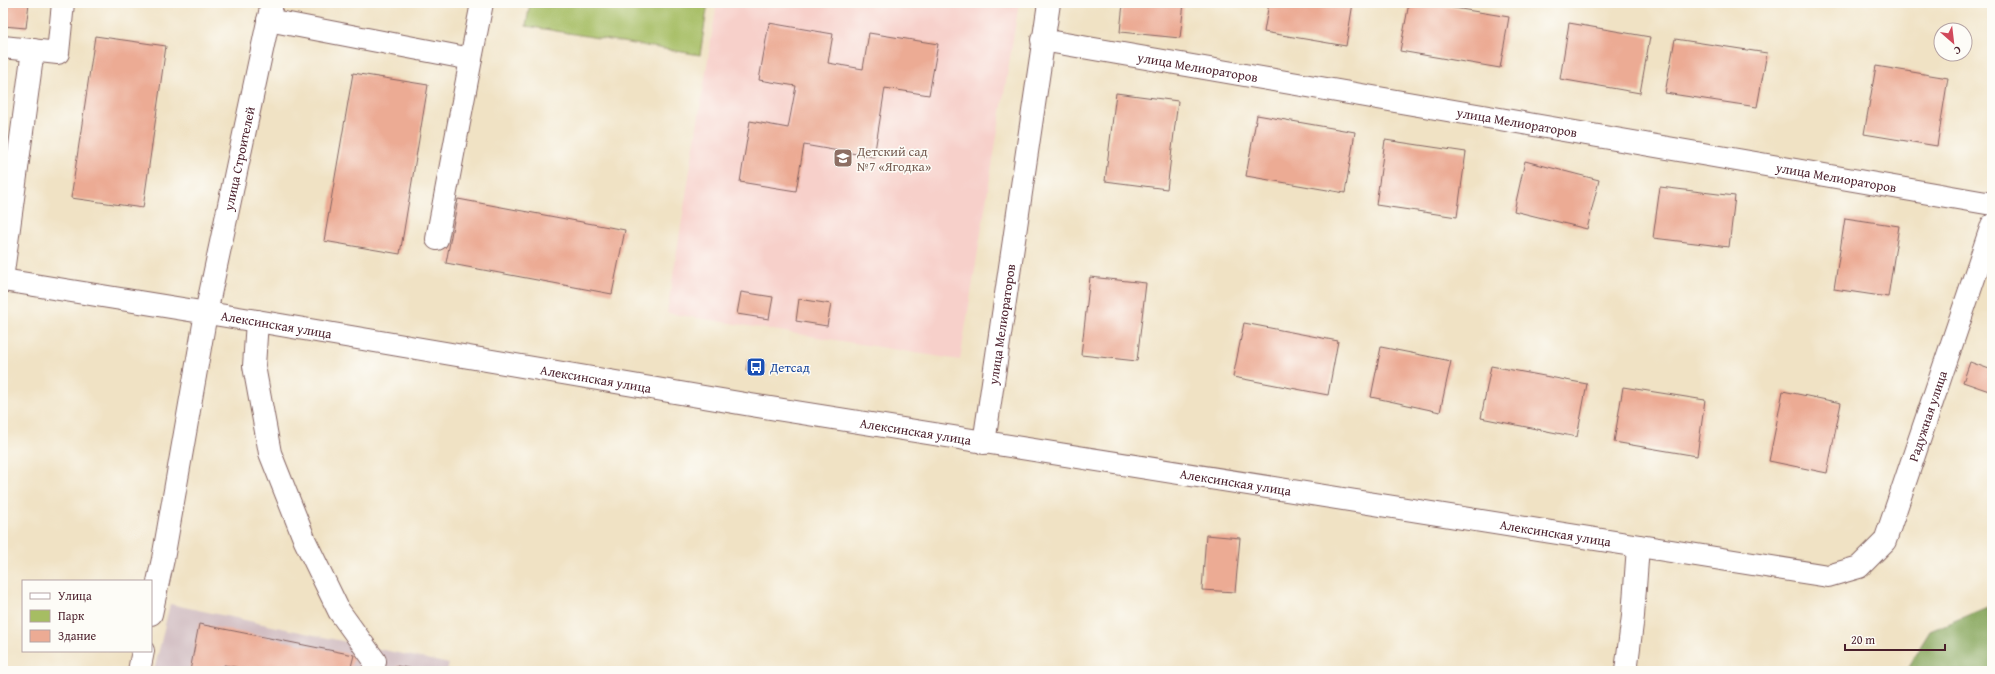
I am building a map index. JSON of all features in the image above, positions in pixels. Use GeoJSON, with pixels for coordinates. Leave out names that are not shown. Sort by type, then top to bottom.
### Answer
{"type":"FeatureCollection","features":[{"type":"Feature","properties":{"kind":"street"},"geometry":{"type":"LineString","coordinates":[[3,47],[58,53],[63,3]]}},
{"type":"Feature","properties":{"kind":"street"},"geometry":{"type":"LineString","coordinates":[[437,239],[482,3]]}},
{"type":"Feature","properties":{"kind":"street","name":"улица Мелиораторов"},"geometry":{"type":"LineString","coordinates":[[984,443],[1048,3]]}},
{"type":"Feature","properties":{"kind":"street"},"geometry":{"type":"LineString","coordinates":[[270,12],[472,59]]}},
{"type":"Feature","properties":{"kind":"street","name":"улица Строителей"},"geometry":{"type":"LineString","coordinates":[[152,609],[163,559],[206,313],[270,12]]}},
{"type":"Feature","properties":{"kind":"street","name":"улица Мелиораторов"},"geometry":{"type":"LineString","coordinates":[[1042,40],[1992,204]]}},
{"type":"Feature","properties":{"kind":"street"},"geometry":{"type":"LineString","coordinates":[[3,272],[33,50]]}},
{"type":"Feature","properties":{"kind":"street","name":"Радужная улица"},"geometry":{"type":"LineString","coordinates":[[1828,576],[1859,567],[1885,541],[1992,225]]}},
{"type":"Feature","properties":{"kind":"street","name":"Алексинская улица"},"geometry":{"type":"LineString","coordinates":[[3,280],[257,321],[743,404],[1828,576]]}},
{"type":"Feature","properties":{"kind":"street"},"geometry":{"type":"LineString","coordinates":[[257,321],[254,366],[270,453],[305,541],[339,611],[375,661],[373,671]]}},
{"type":"Feature","properties":{"kind":"street"},"geometry":{"type":"LineString","coordinates":[[1626,671],[1633,616],[1638,546]]}},
{"type":"Feature","properties":{"kind":"street"},"geometry":{"type":"LineString","coordinates":[[139,671],[143,652]]}},
{"type":"Feature","properties":{"kind":"shaded area","name":"Детский сад №7 «Ягодка»"},"geometry":{"type":"Polygon","coordinates":[[[717,3],[1019,3],[960,360],[667,313],[717,3]]]}},
{"type":"Feature","properties":{"kind":"shaded area"},"geometry":{"type":"Polygon","coordinates":[[[170,604],[449,664],[447,671],[154,671],[170,604]]]}},
{"type":"Feature","properties":{"kind":"green space"},"geometry":{"type":"Polygon","coordinates":[[[530,3],[708,3],[700,55],[526,26],[530,3]]]}},
{"type":"Feature","properties":{"kind":"green space"},"geometry":{"type":"Polygon","coordinates":[[[1992,605],[1992,671],[1905,671],[1930,631],[1992,605]]]}},
{"type":"Feature","properties":{"kind":"building"},"geometry":{"type":"Polygon","coordinates":[[[3,3],[29,3],[26,28],[3,26],[3,3]]]}},
{"type":"Feature","properties":{"kind":"building"},"geometry":{"type":"Polygon","coordinates":[[[1123,3],[1184,3],[1180,38],[1120,32],[1123,3]]]}},
{"type":"Feature","properties":{"kind":"building"},"geometry":{"type":"Polygon","coordinates":[[[1269,3],[1353,3],[1346,46],[1264,32],[1269,3]]]}},
{"type":"Feature","properties":{"kind":"building"},"geometry":{"type":"Polygon","coordinates":[[[1409,3],[1424,3],[1509,17],[1500,68],[1400,51],[1409,3]]]}},
{"type":"Feature","properties":{"kind":"building"},"geometry":{"type":"Polygon","coordinates":[[[769,23],[833,34],[828,63],[863,69],[869,33],[938,44],[929,95],[885,88],[874,157],[804,145],[796,191],[740,182],[750,121],[788,128],[796,86],[759,80],[769,23]]]}},
{"type":"Feature","properties":{"kind":"building"},"geometry":{"type":"Polygon","coordinates":[[[1569,23],[1650,37],[1640,93],[1560,79],[1569,23]]]}},
{"type":"Feature","properties":{"kind":"building"},"geometry":{"type":"Polygon","coordinates":[[[95,36],[166,46],[143,208],[71,198],[95,36]]]}},
{"type":"Feature","properties":{"kind":"building"},"geometry":{"type":"Polygon","coordinates":[[[1675,39],[1767,53],[1757,107],[1665,93],[1675,39]]]}},
{"type":"Feature","properties":{"kind":"building"},"geometry":{"type":"Polygon","coordinates":[[[1876,66],[1948,78],[1937,146],[1864,134],[1876,66]]]}},
{"type":"Feature","properties":{"kind":"building"},"geometry":{"type":"Polygon","coordinates":[[[353,73],[428,85],[400,254],[324,241],[353,73]]]}},
{"type":"Feature","properties":{"kind":"building"},"geometry":{"type":"Polygon","coordinates":[[[1116,93],[1178,101],[1167,189],[1105,181],[1116,93]]]}},
{"type":"Feature","properties":{"kind":"building"},"geometry":{"type":"Polygon","coordinates":[[[1257,115],[1355,132],[1345,193],[1246,176],[1257,115]]]}},
{"type":"Feature","properties":{"kind":"building"},"geometry":{"type":"Polygon","coordinates":[[[1385,140],[1466,152],[1457,217],[1376,205],[1385,140]]]}},
{"type":"Feature","properties":{"kind":"building"},"geometry":{"type":"Polygon","coordinates":[[[1525,161],[1599,180],[1587,229],[1514,211],[1525,161]]]}},
{"type":"Feature","properties":{"kind":"building"},"geometry":{"type":"Polygon","coordinates":[[[1660,187],[1735,196],[1729,247],[1653,238],[1660,187]]]}},
{"type":"Feature","properties":{"kind":"building"},"geometry":{"type":"Polygon","coordinates":[[[458,199],[625,230],[612,294],[446,263],[458,199]]]}},
{"type":"Feature","properties":{"kind":"building"},"geometry":{"type":"Polygon","coordinates":[[[1845,218],[1899,226],[1888,297],[1834,289],[1845,218]]]}},
{"type":"Feature","properties":{"kind":"building"},"geometry":{"type":"Polygon","coordinates":[[[1090,277],[1146,283],[1137,361],[1081,355],[1090,277]]]}},
{"type":"Feature","properties":{"kind":"building"},"geometry":{"type":"Polygon","coordinates":[[[741,292],[773,297],[769,319],[737,314],[741,292]]]}},
{"type":"Feature","properties":{"kind":"building"},"geometry":{"type":"Polygon","coordinates":[[[799,299],[831,304],[827,326],[796,321],[799,299]]]}},
{"type":"Feature","properties":{"kind":"building"},"geometry":{"type":"Polygon","coordinates":[[[1244,323],[1338,341],[1328,395],[1233,377],[1244,323]]]}},
{"type":"Feature","properties":{"kind":"building"},"geometry":{"type":"Polygon","coordinates":[[[1381,347],[1451,361],[1440,412],[1371,397],[1381,347]]]}},
{"type":"Feature","properties":{"kind":"building"},"geometry":{"type":"Polygon","coordinates":[[[748,360],[765,364],[764,373],[746,370],[748,360]]]}},
{"type":"Feature","properties":{"kind":"building"},"geometry":{"type":"Polygon","coordinates":[[[1970,362],[1992,370],[1992,382],[1989,391],[1963,382],[1970,362]]]}},
{"type":"Feature","properties":{"kind":"building"},"geometry":{"type":"Polygon","coordinates":[[[1491,366],[1587,384],[1577,437],[1481,418],[1491,366]]]}},
{"type":"Feature","properties":{"kind":"building"},"geometry":{"type":"Polygon","coordinates":[[[1623,387],[1705,400],[1697,456],[1614,442],[1623,387]]]}},
{"type":"Feature","properties":{"kind":"building"},"geometry":{"type":"Polygon","coordinates":[[[1783,391],[1841,403],[1827,473],[1769,461],[1783,391]]]}},
{"type":"Feature","properties":{"kind":"building"},"geometry":{"type":"Polygon","coordinates":[[[1206,535],[1240,538],[1235,592],[1202,590],[1206,535]]]}},
{"type":"Feature","properties":{"kind":"building"},"geometry":{"type":"Polygon","coordinates":[[[199,624],[354,655],[350,671],[257,671],[224,665],[223,671],[190,671],[199,624]]]}},
{"type":"Feature","properties":{"kind":"building"},"geometry":{"type":"Polygon","coordinates":[[[397,666],[419,670],[419,671],[396,671],[397,666]]]}},
{"type":"Feature","properties":{"kind":"place","name":"Детский сад №7 «Ягодка»"},"geometry":{"type":"Point","coordinates":[843,158]}},
{"type":"Feature","properties":{"kind":"place","name":"Детсад"},"geometry":{"type":"Point","coordinates":[756,367]}}]}
